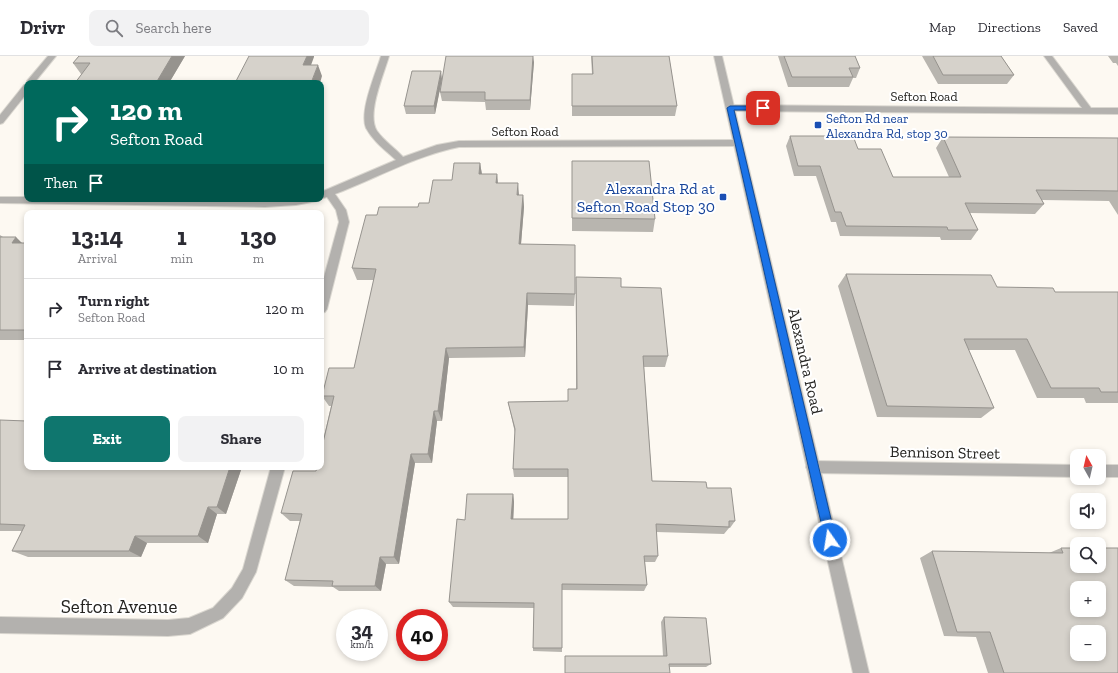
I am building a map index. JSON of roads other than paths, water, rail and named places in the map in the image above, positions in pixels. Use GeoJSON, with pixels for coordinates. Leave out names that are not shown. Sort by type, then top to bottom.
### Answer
{"type":"FeatureCollection","features":[{"type":"Feature","properties":{"kind":"street"},"geometry":{"type":"LineString","coordinates":[[32,80],[52,56]]}},
{"type":"Feature","properties":{"kind":"street"},"geometry":{"type":"LineString","coordinates":[[385,56],[370,110],[370,123],[380,139],[402,160]]}},
{"type":"Feature","properties":{"kind":"street","name":"Alexandra Road"},"geometry":{"type":"LineString","coordinates":[[718,56],[861,673]]}},
{"type":"Feature","properties":{"kind":"street"},"geometry":{"type":"LineString","coordinates":[[1048,56],[1089,111]]}},
{"type":"Feature","properties":{"kind":"street"},"geometry":{"type":"LineString","coordinates":[[0,121],[24,91]]}},
{"type":"Feature","properties":{"kind":"street","name":"Sefton Road"},"geometry":{"type":"LineString","coordinates":[[730,108],[1118,111]]}},
{"type":"Feature","properties":{"kind":"street","name":"Sefton Road"},"geometry":{"type":"LineString","coordinates":[[325,195],[402,160],[440,146],[459,144],[738,143]]}},
{"type":"Feature","properties":{"kind":"street"},"geometry":{"type":"LineString","coordinates":[[324,298],[344,222],[344,216],[341,210],[325,195]]}},
{"type":"Feature","properties":{"kind":"street"},"geometry":{"type":"LineString","coordinates":[[0,200],[24,200]]}},
{"type":"Feature","properties":{"kind":"street"},"geometry":{"type":"LineString","coordinates":[[132,202],[265,204],[296,202]]}},
{"type":"Feature","properties":{"kind":"street","name":"Bennison Street"},"geometry":{"type":"LineString","coordinates":[[813,467],[1070,471]]}},
{"type":"Feature","properties":{"kind":"street","name":"Sefton Avenue"},"geometry":{"type":"LineString","coordinates":[[0,625],[168,628],[190,626],[218,613],[237,593],[249,572],[277,470]]}},
{"type":"Feature","properties":{"kind":"street"},"geometry":{"type":"LineString","coordinates":[[1106,471],[1118,471]]}},
{"type":"Feature","properties":{"kind":"place","name":"Sefton Rd near Alexandra Rd, stop 30"},"geometry":{"type":"Point","coordinates":[818,125]}},
{"type":"Feature","properties":{"kind":"place","name":"Alexandra Rd at Sefton Road Stop 30"},"geometry":{"type":"Point","coordinates":[723,197]}}]}
